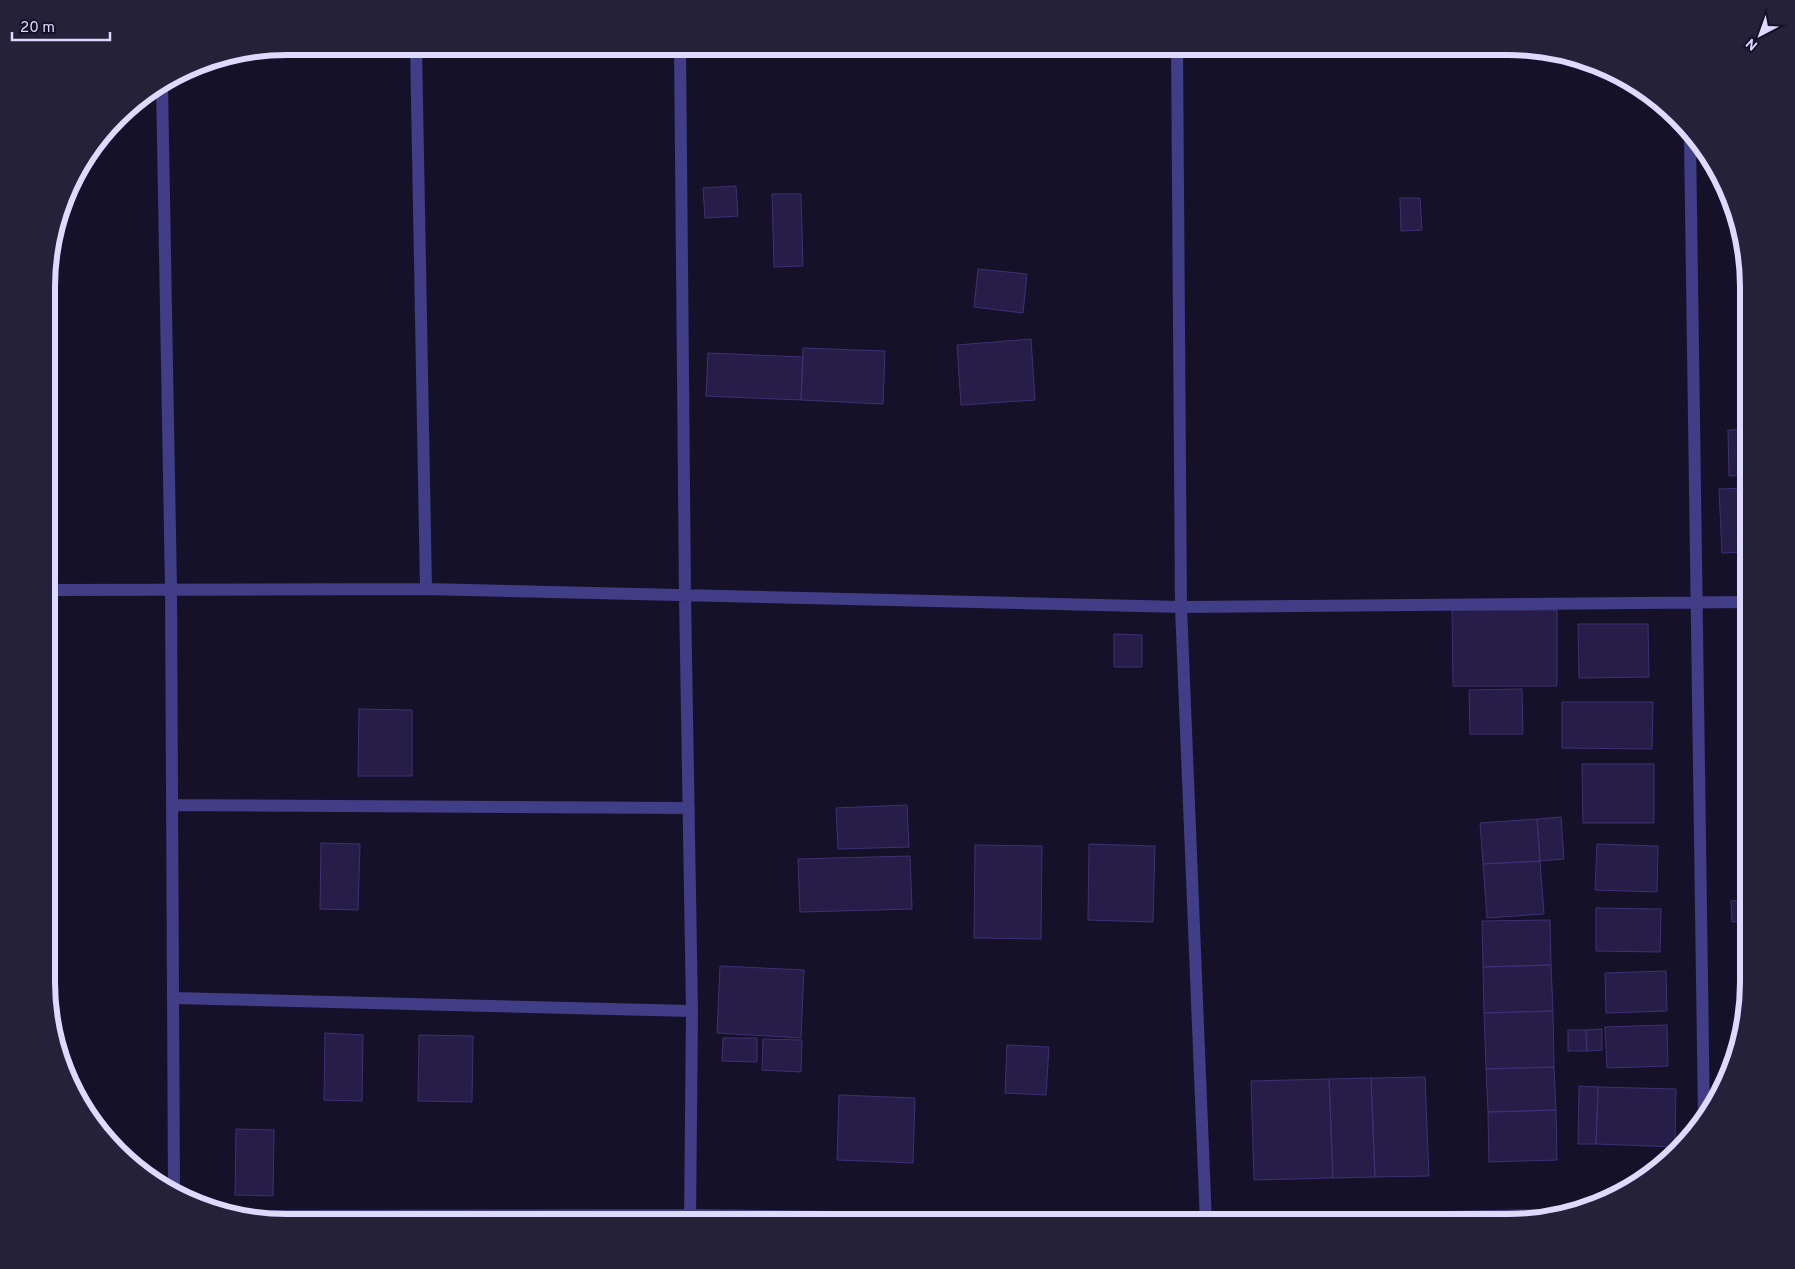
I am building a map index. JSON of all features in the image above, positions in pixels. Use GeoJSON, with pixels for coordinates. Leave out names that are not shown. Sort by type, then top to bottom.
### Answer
{"type":"FeatureCollection","features":[{"type":"Feature","properties":{"kind":"street"},"geometry":{"type":"LineString","coordinates":[[416,55],[426,589]]}},
{"type":"Feature","properties":{"kind":"street"},"geometry":{"type":"LineString","coordinates":[[680,55],[685,596],[692,1011],[690,1214]]}},
{"type":"Feature","properties":{"kind":"street"},"geometry":{"type":"LineString","coordinates":[[1177,55],[1181,607],[1206,1214]]}},
{"type":"Feature","properties":{"kind":"street"},"geometry":{"type":"LineString","coordinates":[[162,91],[171,589],[174,1185]]}},
{"type":"Feature","properties":{"kind":"street"},"geometry":{"type":"LineString","coordinates":[[1690,144],[1704,1106]]}},
{"type":"Feature","properties":{"kind":"street"},"geometry":{"type":"LineString","coordinates":[[55,590],[426,589],[1181,607],[1740,602]]}},
{"type":"Feature","properties":{"kind":"street"},"geometry":{"type":"LineString","coordinates":[[173,805],[690,808]]}},
{"type":"Feature","properties":{"kind":"street"},"geometry":{"type":"LineString","coordinates":[[173,998],[692,1011]]}},
{"type":"Feature","properties":{"kind":"building"},"geometry":{"type":"Polygon","coordinates":[[[736,186],[738,216],[705,218],[703,188],[736,186]]]}},
{"type":"Feature","properties":{"kind":"building"},"geometry":{"type":"Polygon","coordinates":[[[772,194],[801,194],[803,266],[774,267],[772,194]]]}},
{"type":"Feature","properties":{"kind":"building"},"geometry":{"type":"Polygon","coordinates":[[[1400,198],[1420,198],[1422,230],[1401,231],[1400,198]]]}},
{"type":"Feature","properties":{"kind":"building"},"geometry":{"type":"Polygon","coordinates":[[[978,269],[1027,274],[1023,313],[974,307],[978,269]]]}},
{"type":"Feature","properties":{"kind":"building"},"geometry":{"type":"Polygon","coordinates":[[[1031,339],[1035,400],[961,405],[957,345],[1031,339]]]}},
{"type":"Feature","properties":{"kind":"building"},"geometry":{"type":"Polygon","coordinates":[[[803,348],[885,351],[883,404],[801,400],[803,348]]]}},
{"type":"Feature","properties":{"kind":"building"},"geometry":{"type":"Polygon","coordinates":[[[708,353],[803,357],[801,400],[706,396],[708,353]]]}},
{"type":"Feature","properties":{"kind":"building"},"geometry":{"type":"Polygon","coordinates":[[[1740,429],[1740,475],[1729,476],[1728,430],[1740,429]]]}},
{"type":"Feature","properties":{"kind":"building"},"geometry":{"type":"Polygon","coordinates":[[[1740,488],[1740,552],[1722,553],[1719,489],[1740,488]]]}},
{"type":"Feature","properties":{"kind":"building"},"geometry":{"type":"Polygon","coordinates":[[[1452,610],[1557,610],[1557,686],[1453,686],[1452,610]]]}},
{"type":"Feature","properties":{"kind":"building"},"geometry":{"type":"Polygon","coordinates":[[[1578,624],[1648,624],[1649,677],[1579,678],[1578,624]]]}},
{"type":"Feature","properties":{"kind":"building"},"geometry":{"type":"Polygon","coordinates":[[[1114,634],[1142,635],[1142,667],[1114,667],[1114,634]]]}},
{"type":"Feature","properties":{"kind":"building"},"geometry":{"type":"Polygon","coordinates":[[[1522,689],[1523,734],[1470,734],[1469,690],[1522,689]]]}},
{"type":"Feature","properties":{"kind":"building"},"geometry":{"type":"Polygon","coordinates":[[[1562,702],[1653,702],[1652,749],[1562,748],[1562,702]]]}},
{"type":"Feature","properties":{"kind":"building"},"geometry":{"type":"Polygon","coordinates":[[[359,709],[412,710],[412,776],[358,776],[359,709]]]}},
{"type":"Feature","properties":{"kind":"building"},"geometry":{"type":"Polygon","coordinates":[[[1582,764],[1654,764],[1654,823],[1583,823],[1582,764]]]}},
{"type":"Feature","properties":{"kind":"building"},"geometry":{"type":"Polygon","coordinates":[[[907,805],[909,847],[838,849],[836,808],[907,805]]]}},
{"type":"Feature","properties":{"kind":"building"},"geometry":{"type":"Polygon","coordinates":[[[1561,817],[1564,859],[1540,861],[1537,819],[1561,817]]]}},
{"type":"Feature","properties":{"kind":"building"},"geometry":{"type":"Polygon","coordinates":[[[1537,819],[1540,861],[1483,864],[1480,823],[1537,819]]]}},
{"type":"Feature","properties":{"kind":"building"},"geometry":{"type":"Polygon","coordinates":[[[321,843],[360,844],[358,910],[320,909],[321,843]]]}},
{"type":"Feature","properties":{"kind":"building"},"geometry":{"type":"Polygon","coordinates":[[[1089,844],[1155,846],[1153,922],[1088,920],[1089,844]]]}},
{"type":"Feature","properties":{"kind":"building"},"geometry":{"type":"Polygon","coordinates":[[[1597,844],[1658,846],[1657,892],[1595,890],[1597,844]]]}},
{"type":"Feature","properties":{"kind":"building"},"geometry":{"type":"Polygon","coordinates":[[[975,845],[1042,846],[1041,939],[974,938],[975,845]]]}},
{"type":"Feature","properties":{"kind":"building"},"geometry":{"type":"Polygon","coordinates":[[[910,856],[912,909],[800,912],[798,859],[910,856]]]}},
{"type":"Feature","properties":{"kind":"building"},"geometry":{"type":"Polygon","coordinates":[[[1540,861],[1544,914],[1487,918],[1483,864],[1540,861]]]}},
{"type":"Feature","properties":{"kind":"building"},"geometry":{"type":"Polygon","coordinates":[[[1740,900],[1740,922],[1732,922],[1731,901],[1740,900]]]}},
{"type":"Feature","properties":{"kind":"building"},"geometry":{"type":"Polygon","coordinates":[[[1596,908],[1661,909],[1660,952],[1596,951],[1596,908]]]}},
{"type":"Feature","properties":{"kind":"building"},"geometry":{"type":"Polygon","coordinates":[[[1550,920],[1551,965],[1483,967],[1482,921],[1550,920]]]}},
{"type":"Feature","properties":{"kind":"building"},"geometry":{"type":"Polygon","coordinates":[[[1551,965],[1553,1011],[1484,1013],[1483,967],[1551,965]]]}},
{"type":"Feature","properties":{"kind":"building"},"geometry":{"type":"Polygon","coordinates":[[[720,966],[804,970],[801,1038],[717,1033],[720,966]]]}},
{"type":"Feature","properties":{"kind":"building"},"geometry":{"type":"Polygon","coordinates":[[[1666,971],[1667,1011],[1606,1013],[1605,973],[1666,971]]]}},
{"type":"Feature","properties":{"kind":"building"},"geometry":{"type":"Polygon","coordinates":[[[1553,1011],[1554,1067],[1486,1069],[1484,1013],[1553,1011]]]}},
{"type":"Feature","properties":{"kind":"building"},"geometry":{"type":"Polygon","coordinates":[[[1667,1025],[1668,1066],[1607,1068],[1605,1027],[1667,1025]]]}},
{"type":"Feature","properties":{"kind":"building"},"geometry":{"type":"Polygon","coordinates":[[[1602,1029],[1602,1050],[1587,1051],[1586,1030],[1602,1029]]]}},
{"type":"Feature","properties":{"kind":"building"},"geometry":{"type":"Polygon","coordinates":[[[1568,1030],[1586,1030],[1587,1051],[1568,1051],[1568,1030]]]}},
{"type":"Feature","properties":{"kind":"building"},"geometry":{"type":"Polygon","coordinates":[[[325,1033],[363,1035],[362,1101],[324,1100],[325,1033]]]}},
{"type":"Feature","properties":{"kind":"building"},"geometry":{"type":"Polygon","coordinates":[[[419,1035],[473,1036],[472,1102],[418,1101],[419,1035]]]}},
{"type":"Feature","properties":{"kind":"building"},"geometry":{"type":"Polygon","coordinates":[[[723,1038],[757,1038],[757,1062],[722,1061],[723,1038]]]}},
{"type":"Feature","properties":{"kind":"building"},"geometry":{"type":"Polygon","coordinates":[[[763,1039],[802,1040],[801,1072],[762,1070],[763,1039]]]}},
{"type":"Feature","properties":{"kind":"building"},"geometry":{"type":"Polygon","coordinates":[[[1007,1045],[1049,1047],[1046,1095],[1005,1093],[1007,1045]]]}},
{"type":"Feature","properties":{"kind":"building"},"geometry":{"type":"Polygon","coordinates":[[[1554,1067],[1556,1110],[1488,1112],[1486,1069],[1554,1067]]]}},
{"type":"Feature","properties":{"kind":"building"},"geometry":{"type":"Polygon","coordinates":[[[1425,1077],[1429,1176],[1375,1177],[1371,1078],[1425,1077]]]}},
{"type":"Feature","properties":{"kind":"building"},"geometry":{"type":"Polygon","coordinates":[[[1371,1078],[1375,1177],[1333,1178],[1329,1079],[1371,1078]]]}},
{"type":"Feature","properties":{"kind":"building"},"geometry":{"type":"Polygon","coordinates":[[[1329,1079],[1333,1178],[1254,1180],[1251,1081],[1329,1079]]]}},
{"type":"Feature","properties":{"kind":"building"},"geometry":{"type":"Polygon","coordinates":[[[1579,1086],[1598,1087],[1596,1144],[1578,1144],[1579,1086]]]}},
{"type":"Feature","properties":{"kind":"building"},"geometry":{"type":"Polygon","coordinates":[[[1598,1087],[1676,1089],[1675,1143],[1671,1147],[1596,1144],[1598,1087]]]}},
{"type":"Feature","properties":{"kind":"building"},"geometry":{"type":"Polygon","coordinates":[[[839,1095],[915,1098],[913,1163],[837,1160],[839,1095]]]}},
{"type":"Feature","properties":{"kind":"building"},"geometry":{"type":"Polygon","coordinates":[[[1556,1110],[1557,1160],[1489,1162],[1488,1112],[1556,1110]]]}},
{"type":"Feature","properties":{"kind":"building"},"geometry":{"type":"Polygon","coordinates":[[[236,1129],[274,1130],[273,1196],[235,1195],[236,1129]]]}}]}
